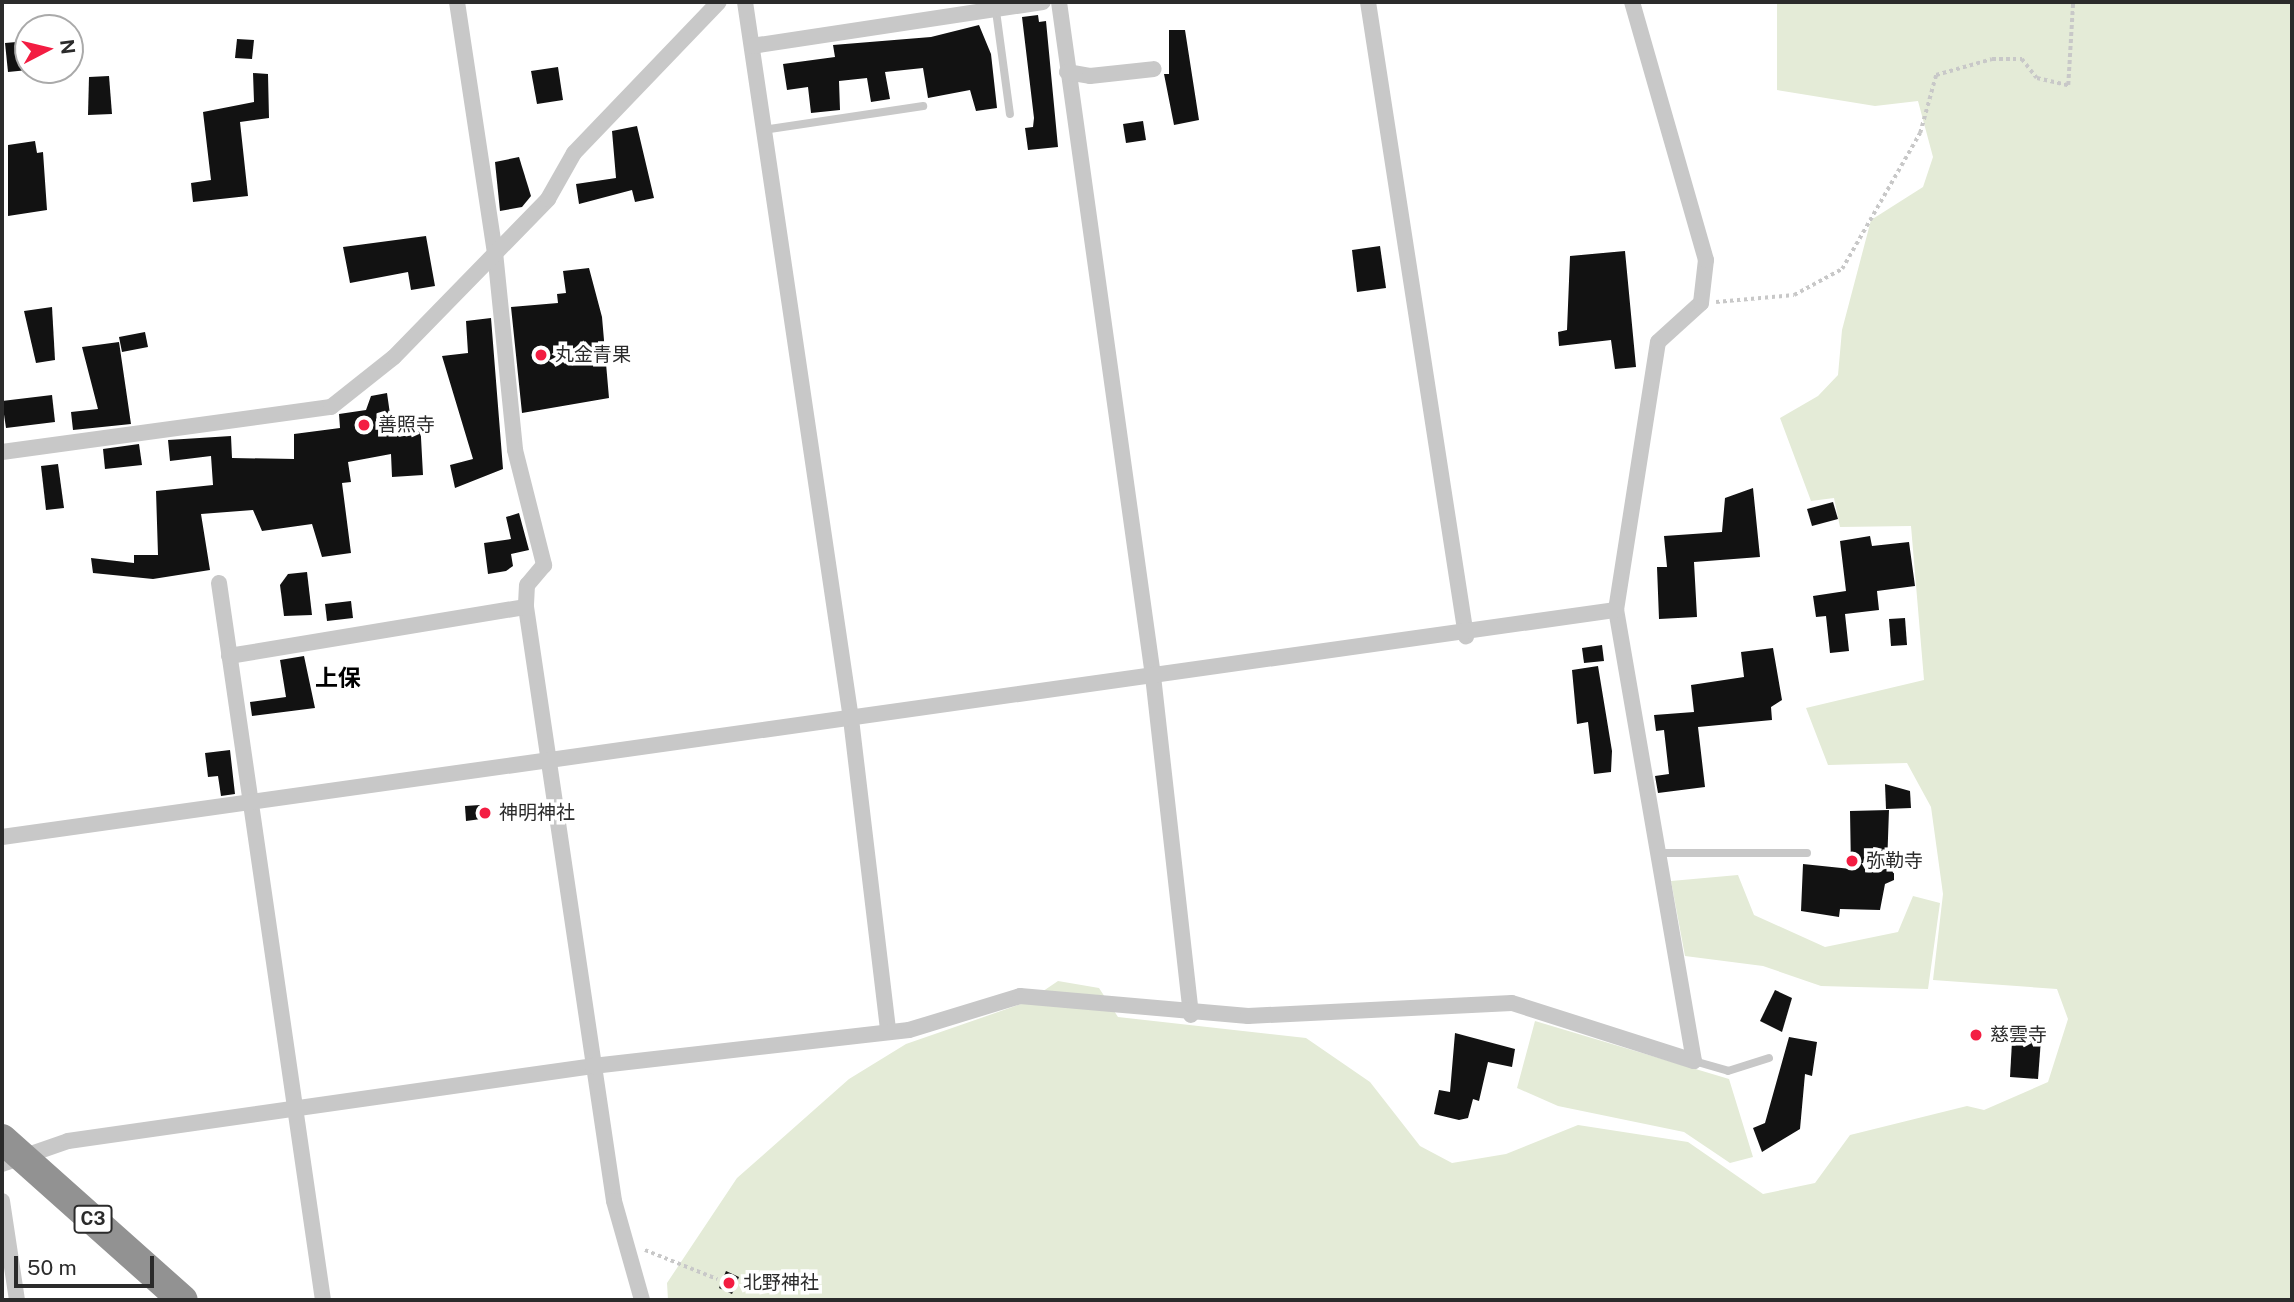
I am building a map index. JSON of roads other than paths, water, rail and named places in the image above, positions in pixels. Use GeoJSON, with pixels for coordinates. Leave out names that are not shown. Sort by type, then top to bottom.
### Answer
{"type":"FeatureCollection","features":[{"type":"Feature","properties":{"kind":"highway","name":"C3"},"geometry":{"type":"LineString","coordinates":[[2,1139],[183,1300]]}},
{"type":"Feature","properties":{"kind":"street"},"geometry":{"type":"LineString","coordinates":[[457,2],[495,252],[515,450],[544,565],[527,585],[526,607],[593,1066],[624,1241],[642,1300]]}},
{"type":"Feature","properties":{"kind":"street"},"geometry":{"type":"LineString","coordinates":[[2,452],[331,407],[394,357],[548,199],[574,153],[719,2]]}},
{"type":"Feature","properties":{"kind":"street"},"geometry":{"type":"LineString","coordinates":[[745,2],[850,719],[888,1030]]}},
{"type":"Feature","properties":{"kind":"street"},"geometry":{"type":"LineString","coordinates":[[752,46],[1043,2]]}},
{"type":"Feature","properties":{"kind":"street"},"geometry":{"type":"LineString","coordinates":[[1059,2],[1153,676],[1191,1015]]}},
{"type":"Feature","properties":{"kind":"street"},"geometry":{"type":"LineString","coordinates":[[1368,2],[1466,636]]}},
{"type":"Feature","properties":{"kind":"street"},"geometry":{"type":"LineString","coordinates":[[2,1164],[68,1141],[296,1111],[593,1066],[888,1030],[909,1030],[1020,996],[1191,1015],[1512,1003],[1694,1061],[1655,853],[1616,610],[1658,342],[1701,303],[1706,260],[1632,2]]}},
{"type":"Feature","properties":{"kind":"street"},"geometry":{"type":"LineString","coordinates":[[1067,72],[1090,76],[1154,69]]}},
{"type":"Feature","properties":{"kind":"street"},"geometry":{"type":"LineString","coordinates":[[219,583],[323,1300]]}},
{"type":"Feature","properties":{"kind":"street"},"geometry":{"type":"LineString","coordinates":[[229,656],[526,607]]}},
{"type":"Feature","properties":{"kind":"street"},"geometry":{"type":"LineString","coordinates":[[2,837],[1153,676],[1466,636],[1616,610]]}},
{"type":"Feature","properties":{"kind":"street"},"geometry":{"type":"LineString","coordinates":[[2,1201],[17,1300]]}},
{"type":"Feature","properties":{"kind":"lane"},"geometry":{"type":"LineString","coordinates":[[996,11],[1010,114]]}},
{"type":"Feature","properties":{"kind":"lane"},"geometry":{"type":"LineString","coordinates":[[764,130],[923,106]]}},
{"type":"Feature","properties":{"kind":"lane"},"geometry":{"type":"LineString","coordinates":[[1655,853],[1807,853]]}},
{"type":"Feature","properties":{"kind":"lane"},"geometry":{"type":"LineString","coordinates":[[1694,1061],[1728,1070],[1769,1058]]}},
{"type":"Feature","properties":{"kind":"place","name":"丸金青果"},"geometry":{"type":"Point","coordinates":[541,355]}},
{"type":"Feature","properties":{"kind":"place","name":"善照寺"},"geometry":{"type":"Point","coordinates":[364,425]}},
{"type":"Feature","properties":{"kind":"place","name":"神明神社"},"geometry":{"type":"Point","coordinates":[485,813]}},
{"type":"Feature","properties":{"kind":"place","name":"弥勒寺"},"geometry":{"type":"Point","coordinates":[1852,861]}},
{"type":"Feature","properties":{"kind":"place","name":"慈雲寺"},"geometry":{"type":"Point","coordinates":[1976,1035]}},
{"type":"Feature","properties":{"kind":"place","name":"北野神社"},"geometry":{"type":"Point","coordinates":[729,1283]}},
{"type":"Feature","properties":{"kind":"district","name":"上保"},"geometry":{"type":"Point","coordinates":[338,678]}}]}
